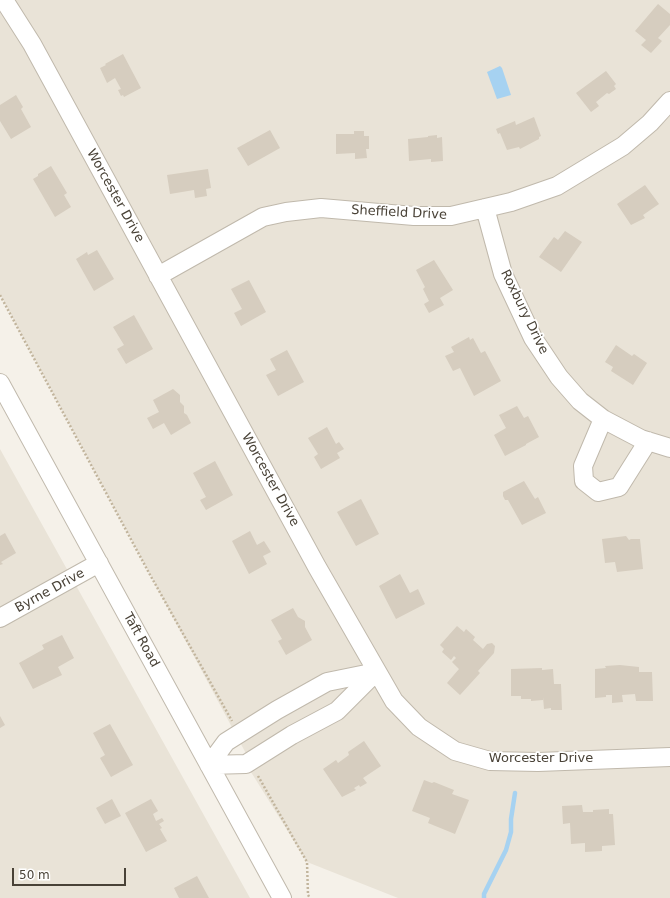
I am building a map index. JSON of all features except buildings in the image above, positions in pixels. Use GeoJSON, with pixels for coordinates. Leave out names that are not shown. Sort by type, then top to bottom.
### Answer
{"type":"FeatureCollection","features":[{"type":"Feature","properties":{"kind":"street","name":"Worcester Drive"},"geometry":{"type":"LineString","coordinates":[[4,0],[32,44],[313,560],[394,701],[419,726],[455,751],[490,761],[538,762],[670,757]]}},
{"type":"Feature","properties":{"kind":"street","name":"Sheffield Drive"},"geometry":{"type":"LineString","coordinates":[[158,276],[263,217],[286,212],[321,208],[414,216],[451,216],[511,202],[557,186],[587,169],[623,146],[650,123],[670,101]]}},
{"type":"Feature","properties":{"kind":"street","name":"Roxbury Drive"},"geometry":{"type":"LineString","coordinates":[[485,208],[503,274],[534,338],[558,377],[580,401],[603,419],[648,441],[670,448]]}},
{"type":"Feature","properties":{"kind":"street","name":"Taft Road"},"geometry":{"type":"LineString","coordinates":[[0,383],[282,898]]}},
{"type":"Feature","properties":{"kind":"street"},"geometry":{"type":"LineString","coordinates":[[603,419],[583,466],[584,481],[598,492],[619,486],[648,441]]}},
{"type":"Feature","properties":{"kind":"street","name":"Byrne Drive"},"geometry":{"type":"LineString","coordinates":[[0,618],[99,563]]}},
{"type":"Feature","properties":{"kind":"street"},"geometry":{"type":"LineString","coordinates":[[209,765],[226,742],[277,710],[327,682],[376,672]]}},
{"type":"Feature","properties":{"kind":"street"},"geometry":{"type":"LineString","coordinates":[[209,765],[246,764],[292,735],[337,711],[376,672]]}},
{"type":"Feature","properties":{"kind":"path"},"geometry":{"type":"LineString","coordinates":[[0,295],[149,573],[239,734]]}},
{"type":"Feature","properties":{"kind":"path"},"geometry":{"type":"LineString","coordinates":[[250,761],[307,862],[308,894],[310,898]]}},
{"type":"Feature","properties":{"kind":"shaded area"},"geometry":{"type":"Polygon","coordinates":[[[0,0],[670,0],[670,898],[398,898],[307,862],[246,764],[250,761],[0,294],[0,0]]]}},
{"type":"Feature","properties":{"kind":"shaded area"},"geometry":{"type":"Polygon","coordinates":[[[0,449],[250,898],[0,898],[0,449]]]}},
{"type":"Feature","properties":{"kind":"water"},"geometry":{"type":"Polygon","coordinates":[[[500,66],[511,95],[497,99],[487,72],[500,66]]]}},
{"type":"Feature","properties":{"kind":"waterway"},"geometry":{"type":"LineString","coordinates":[[484,898],[484,894],[506,850],[511,832],[511,819],[515,793]]}}]}
